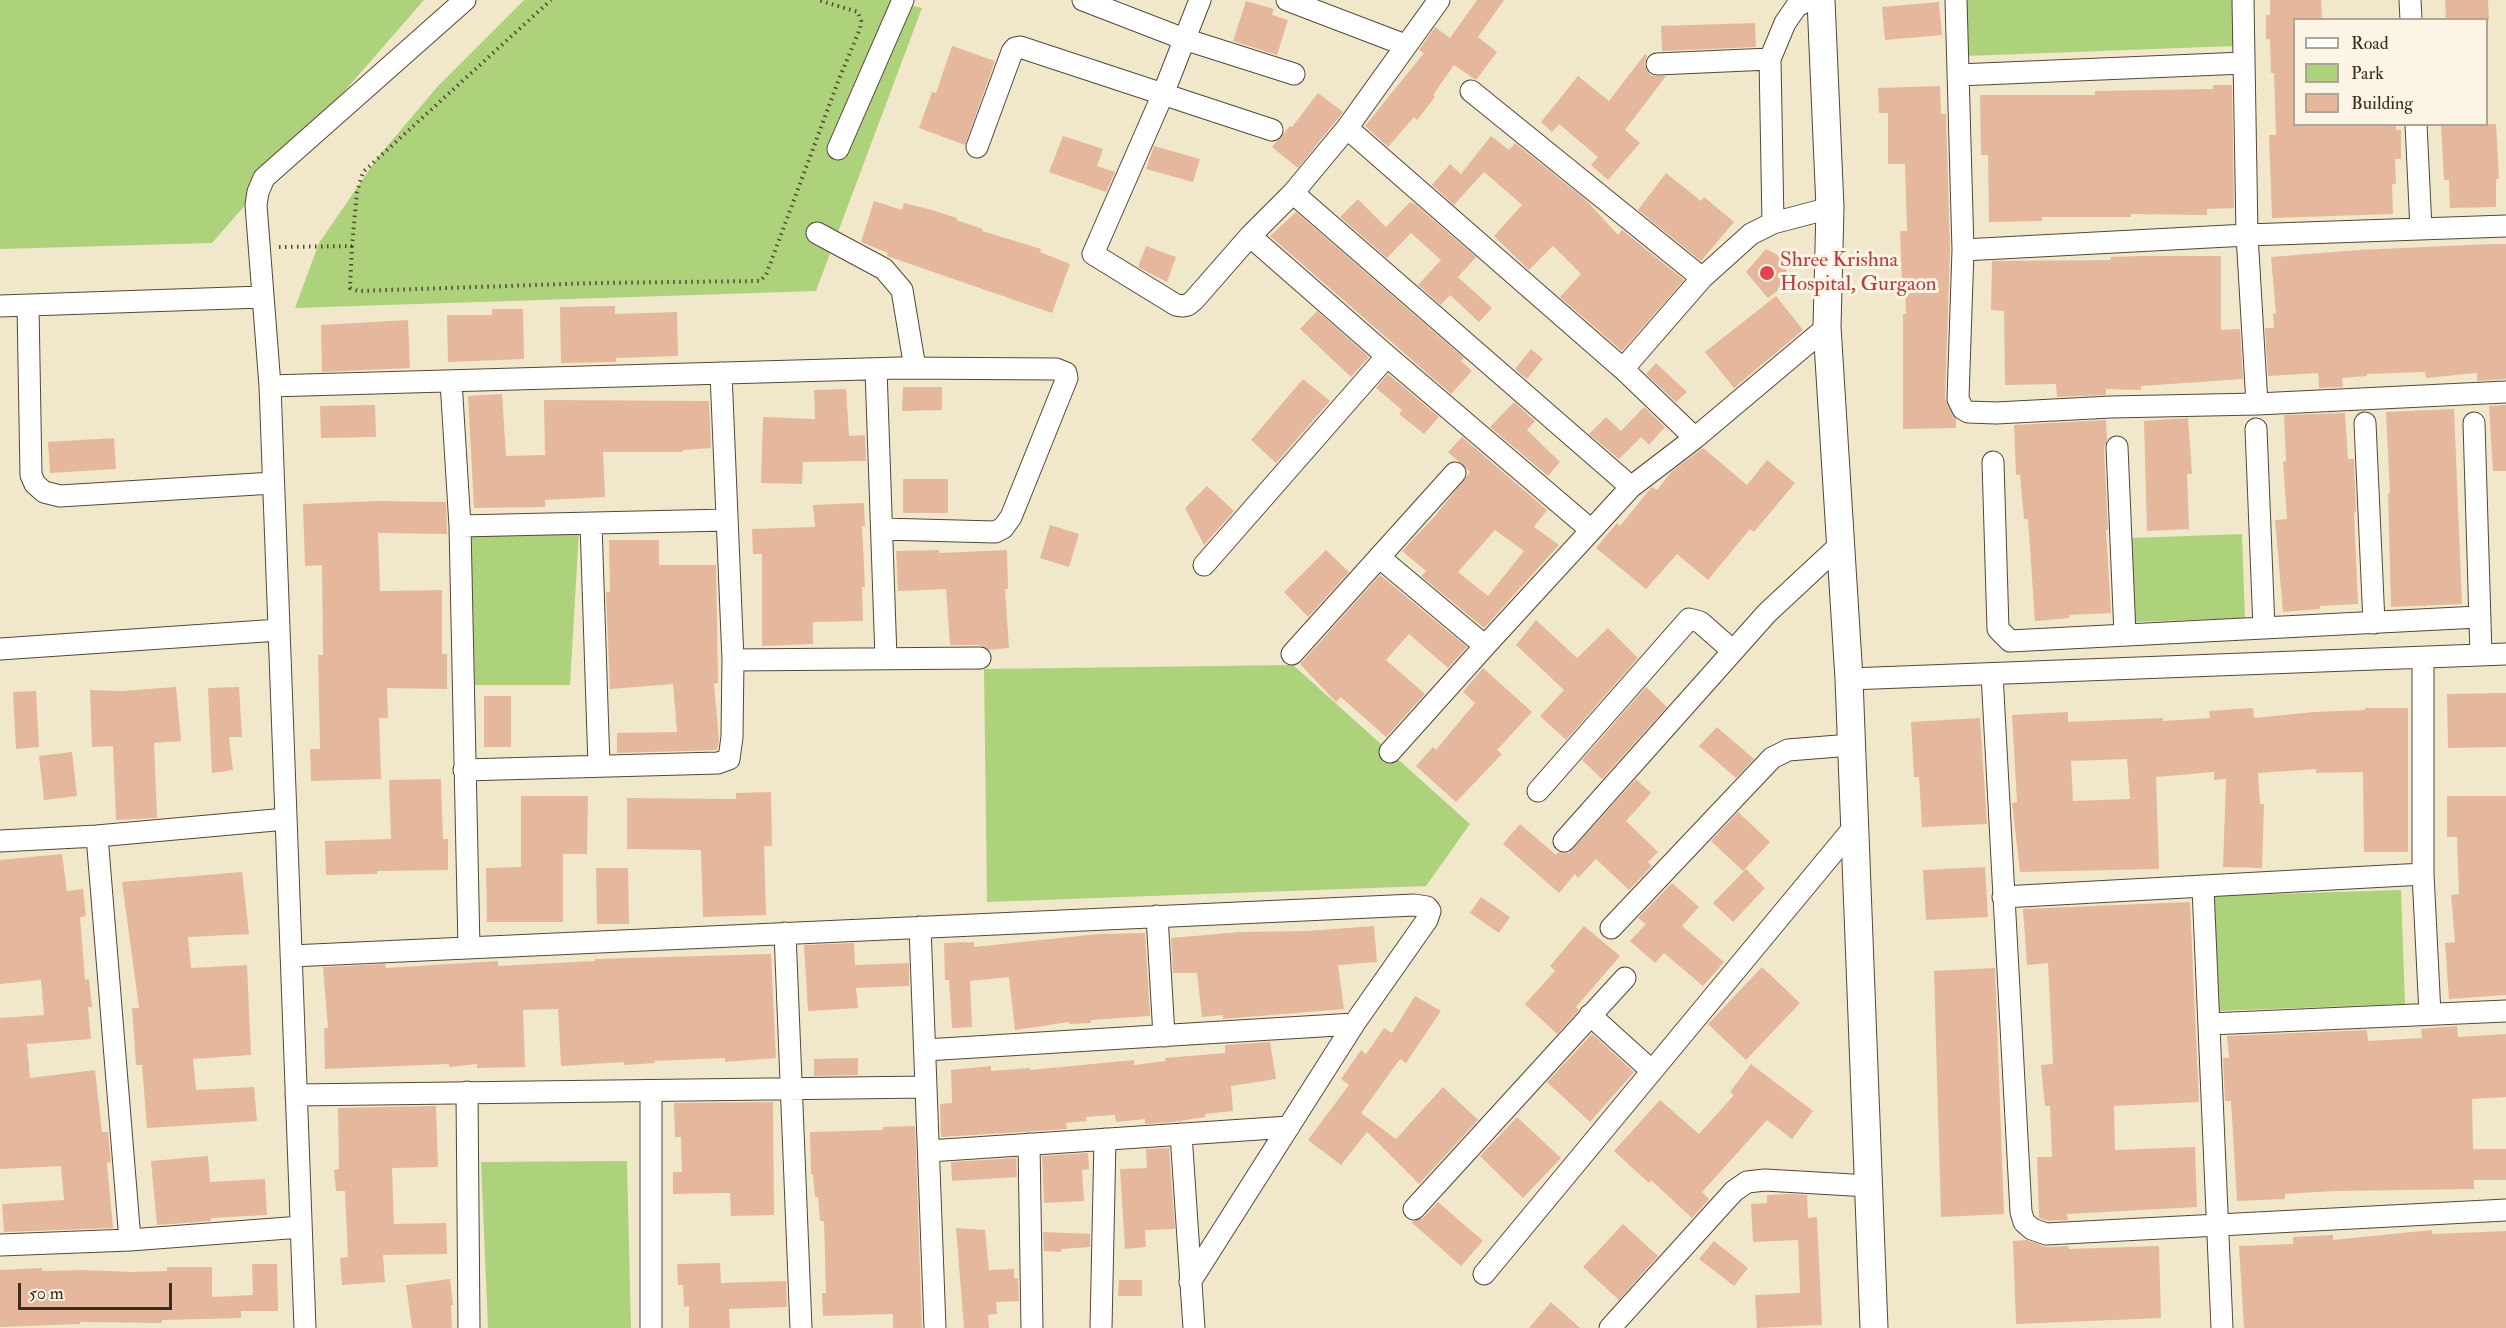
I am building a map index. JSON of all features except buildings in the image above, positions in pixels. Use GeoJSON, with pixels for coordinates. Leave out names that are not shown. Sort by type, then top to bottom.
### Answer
{"type":"FeatureCollection","features":[{"type":"Feature","properties":{"kind":"street"},"geometry":{"type":"LineString","coordinates":[[305,1328],[270,386],[256,205],[264,178],[465,0]]}},
{"type":"Feature","properties":{"kind":"street"},"geometry":{"type":"LineString","coordinates":[[838,149],[903,0]]}},
{"type":"Feature","properties":{"kind":"street"},"geometry":{"type":"LineString","coordinates":[[1083,0],[1184,39],[1294,74]]}},
{"type":"Feature","properties":{"kind":"street"},"geometry":{"type":"LineString","coordinates":[[1200,0],[1163,94],[1093,254],[1176,305],[1183,306],[1194,300],[1250,236],[1293,193],[1347,128],[1439,0]]}},
{"type":"Feature","properties":{"kind":"street"},"geometry":{"type":"LineString","coordinates":[[1773,224],[1770,58],[1785,23],[1796,7],[1808,0]]}},
{"type":"Feature","properties":{"kind":"street"},"geometry":{"type":"LineString","coordinates":[[1821,0],[1830,208],[1827,327],[1849,680],[1874,1328]]}},
{"type":"Feature","properties":{"kind":"street"},"geometry":{"type":"LineString","coordinates":[[1956,0],[1963,250],[1958,399],[1959,405],[1968,412],[2257,404],[2506,392]]}},
{"type":"Feature","properties":{"kind":"street"},"geometry":{"type":"LineString","coordinates":[[2243,0],[2247,235],[2257,404]]}},
{"type":"Feature","properties":{"kind":"street"},"geometry":{"type":"LineString","coordinates":[[2410,0],[2411,18]]}},
{"type":"Feature","properties":{"kind":"street"},"geometry":{"type":"LineString","coordinates":[[1298,2],[1405,45]]}},
{"type":"Feature","properties":{"kind":"street"},"geometry":{"type":"LineString","coordinates":[[977,147],[1015,48],[1020,47],[1272,130]]}},
{"type":"Feature","properties":{"kind":"street"},"geometry":{"type":"LineString","coordinates":[[1657,63],[1770,58]]}},
{"type":"Feature","properties":{"kind":"street"},"geometry":{"type":"LineString","coordinates":[[1958,75],[2244,63]]}},
{"type":"Feature","properties":{"kind":"street"},"geometry":{"type":"LineString","coordinates":[[1471,91],[1702,278]]}},
{"type":"Feature","properties":{"kind":"street"},"geometry":{"type":"LineString","coordinates":[[2416,126],[2421,229]]}},
{"type":"Feature","properties":{"kind":"street"},"geometry":{"type":"LineString","coordinates":[[1347,128],[1623,369],[1695,438]]}},
{"type":"Feature","properties":{"kind":"street"},"geometry":{"type":"LineString","coordinates":[[1293,193],[1631,487]]}},
{"type":"Feature","properties":{"kind":"street"},"geometry":{"type":"LineString","coordinates":[[1623,369],[1702,278],[1752,234],[1773,224],[1830,208]]}},
{"type":"Feature","properties":{"kind":"street"},"geometry":{"type":"LineString","coordinates":[[1963,250],[2247,235],[2506,226]]}},
{"type":"Feature","properties":{"kind":"street"},"geometry":{"type":"LineString","coordinates":[[817,233],[884,269],[902,290],[915,368]]}},
{"type":"Feature","properties":{"kind":"street"},"geometry":{"type":"LineString","coordinates":[[1250,236],[1592,530]]}},
{"type":"Feature","properties":{"kind":"street"},"geometry":{"type":"LineString","coordinates":[[0,306],[262,297]]}},
{"type":"Feature","properties":{"kind":"street"},"geometry":{"type":"LineString","coordinates":[[28,306],[32,475],[34,484],[44,492],[60,496],[273,483]]}},
{"type":"Feature","properties":{"kind":"street"},"geometry":{"type":"LineString","coordinates":[[1390,753],[1631,487],[1695,438],[1827,327]]}},
{"type":"Feature","properties":{"kind":"street"},"geometry":{"type":"LineString","coordinates":[[1204,565],[1387,356]]}},
{"type":"Feature","properties":{"kind":"street"},"geometry":{"type":"LineString","coordinates":[[270,386],[915,368],[1056,369],[1066,373],[1067,378],[1011,517],[1003,528],[995,532],[882,529]]}},
{"type":"Feature","properties":{"kind":"street"},"geometry":{"type":"LineString","coordinates":[[876,369],[886,658]]}},
{"type":"Feature","properties":{"kind":"street"},"geometry":{"type":"LineString","coordinates":[[464,770],[718,763],[729,759],[732,737],[733,660],[721,373]]}},
{"type":"Feature","properties":{"kind":"street"},"geometry":{"type":"LineString","coordinates":[[451,381],[460,526],[469,948]]}},
{"type":"Feature","properties":{"kind":"street"},"geometry":{"type":"LineString","coordinates":[[2365,423],[2374,623]]}},
{"type":"Feature","properties":{"kind":"street"},"geometry":{"type":"LineString","coordinates":[[2474,423],[2478,617],[2481,655]]}},
{"type":"Feature","properties":{"kind":"street"},"geometry":{"type":"LineString","coordinates":[[2256,429],[2264,628]]}},
{"type":"Feature","properties":{"kind":"street"},"geometry":{"type":"LineString","coordinates":[[2117,447],[2125,635]]}},
{"type":"Feature","properties":{"kind":"street"},"geometry":{"type":"LineString","coordinates":[[1993,462],[1998,629],[2002,636],[2010,641],[2478,617]]}},
{"type":"Feature","properties":{"kind":"street"},"geometry":{"type":"LineString","coordinates":[[1292,654],[1455,473]]}},
{"type":"Feature","properties":{"kind":"street"},"geometry":{"type":"LineString","coordinates":[[460,526],[727,520]]}},
{"type":"Feature","properties":{"kind":"street"},"geometry":{"type":"LineString","coordinates":[[591,524],[599,766]]}},
{"type":"Feature","properties":{"kind":"street"},"geometry":{"type":"LineString","coordinates":[[1564,841],[1767,613],[1840,545]]}},
{"type":"Feature","properties":{"kind":"street"},"geometry":{"type":"LineString","coordinates":[[1379,557],[1485,646]]}},
{"type":"Feature","properties":{"kind":"street"},"geometry":{"type":"LineString","coordinates":[[1538,791],[1689,618],[1700,622],[1733,651]]}},
{"type":"Feature","properties":{"kind":"street"},"geometry":{"type":"LineString","coordinates":[[0,649],[279,630]]}},
{"type":"Feature","properties":{"kind":"street"},"geometry":{"type":"LineString","coordinates":[[1849,680],[2506,654]]}},
{"type":"Feature","properties":{"kind":"street"},"geometry":{"type":"LineString","coordinates":[[733,660],[980,658]]}},
{"type":"Feature","properties":{"kind":"street"},"geometry":{"type":"LineString","coordinates":[[2423,658],[2423,874],[2430,1014]]}},
{"type":"Feature","properties":{"kind":"street"},"geometry":{"type":"LineString","coordinates":[[1992,674],[2021,1212],[2024,1222],[2032,1229],[2046,1234],[2506,1210]]}},
{"type":"Feature","properties":{"kind":"street"},"geometry":{"type":"LineString","coordinates":[[1611,928],[1772,758],[1788,750],[1851,745]]}},
{"type":"Feature","properties":{"kind":"street"},"geometry":{"type":"LineString","coordinates":[[0,841],[97,836],[286,819]]}},
{"type":"Feature","properties":{"kind":"street"},"geometry":{"type":"LineString","coordinates":[[1484,1274],[1855,826]]}},
{"type":"Feature","properties":{"kind":"street"},"geometry":{"type":"LineString","coordinates":[[97,836],[130,1240]]}},
{"type":"Feature","properties":{"kind":"street"},"geometry":{"type":"LineString","coordinates":[[2003,897],[2203,888],[2423,874]]}},
{"type":"Feature","properties":{"kind":"street"},"geometry":{"type":"LineString","coordinates":[[2203,888],[2222,1328]]}},
{"type":"Feature","properties":{"kind":"street"},"geometry":{"type":"LineString","coordinates":[[291,956],[1157,916],[1414,905],[1427,907],[1430,911],[1427,920],[1354,1024],[1190,1282]]}},
{"type":"Feature","properties":{"kind":"street"},"geometry":{"type":"LineString","coordinates":[[1157,916],[1164,1036]]}},
{"type":"Feature","properties":{"kind":"street"},"geometry":{"type":"LineString","coordinates":[[920,927],[935,1328]]}},
{"type":"Feature","properties":{"kind":"street"},"geometry":{"type":"LineString","coordinates":[[785,933],[801,1328]]}},
{"type":"Feature","properties":{"kind":"street"},"geometry":{"type":"LineString","coordinates":[[1414,1209],[1625,978]]}},
{"type":"Feature","properties":{"kind":"street"},"geometry":{"type":"LineString","coordinates":[[2209,1024],[2506,1011]]}},
{"type":"Feature","properties":{"kind":"street"},"geometry":{"type":"LineString","coordinates":[[1590,1016],[1652,1071]]}},
{"type":"Feature","properties":{"kind":"street"},"geometry":{"type":"LineString","coordinates":[[925,1050],[1354,1024]]}},
{"type":"Feature","properties":{"kind":"street"},"geometry":{"type":"LineString","coordinates":[[296,1095],[926,1087]]}},
{"type":"Feature","properties":{"kind":"street"},"geometry":{"type":"LineString","coordinates":[[651,1090],[651,1328]]}},
{"type":"Feature","properties":{"kind":"street"},"geometry":{"type":"LineString","coordinates":[[467,1092],[469,1328]]}},
{"type":"Feature","properties":{"kind":"street"},"geometry":{"type":"LineString","coordinates":[[929,1151],[1289,1127]]}},
{"type":"Feature","properties":{"kind":"street"},"geometry":{"type":"LineString","coordinates":[[1180,1134],[1194,1328]]}},
{"type":"Feature","properties":{"kind":"street"},"geometry":{"type":"LineString","coordinates":[[1101,1328],[1105,1139]]}},
{"type":"Feature","properties":{"kind":"street"},"geometry":{"type":"LineString","coordinates":[[1029,1144],[1032,1328]]}},
{"type":"Feature","properties":{"kind":"street"},"geometry":{"type":"LineString","coordinates":[[1610,1328],[1734,1191],[1746,1182],[1765,1180],[1869,1186]]}},
{"type":"Feature","properties":{"kind":"street"},"geometry":{"type":"LineString","coordinates":[[0,1245],[130,1240],[301,1227]]}},
{"type":"Feature","properties":{"kind":"path"},"geometry":{"type":"LineString","coordinates":[[551,0],[363,172],[357,192],[350,288],[358,291],[595,283],[760,281],[766,276],[839,79],[860,29],[861,21],[858,12],[818,0]]}},
{"type":"Feature","properties":{"kind":"path"},"geometry":{"type":"LineString","coordinates":[[259,248],[352,246]]}},
{"type":"Feature","properties":{"kind":"green space"},"geometry":{"type":"Polygon","coordinates":[[[0,0],[424,0],[212,243],[0,249],[0,0]]]}},
{"type":"Feature","properties":{"kind":"green space"},"geometry":{"type":"Polygon","coordinates":[[[524,0],[889,0],[922,8],[816,291],[295,308],[319,243],[378,157],[438,86],[524,0]]]}},
{"type":"Feature","properties":{"kind":"green space"},"geometry":{"type":"Polygon","coordinates":[[[1965,0],[2233,0],[2234,46],[1967,56],[1965,0]]]}},
{"type":"Feature","properties":{"kind":"green space"},"geometry":{"type":"Polygon","coordinates":[[[579,531],[570,685],[475,685],[467,534],[579,531]]]}},
{"type":"Feature","properties":{"kind":"green space"},"geometry":{"type":"Polygon","coordinates":[[[2242,534],[2245,618],[2135,622],[2131,538],[2242,534]]]}},
{"type":"Feature","properties":{"kind":"green space"},"geometry":{"type":"Polygon","coordinates":[[[1293,665],[1470,824],[1426,886],[987,902],[984,669],[1293,665]]]}},
{"type":"Feature","properties":{"kind":"green space"},"geometry":{"type":"Polygon","coordinates":[[[2401,890],[2405,1004],[2216,1011],[2212,896],[2401,890]]]}},
{"type":"Feature","properties":{"kind":"green space"},"geometry":{"type":"Polygon","coordinates":[[[627,1161],[631,1328],[488,1328],[481,1162],[627,1161]]]}},
{"type":"Feature","properties":{"kind":"place","name":"Shree Krishna Hospital, Gurgaon"},"geometry":{"type":"Point","coordinates":[1767,273]}}]}
